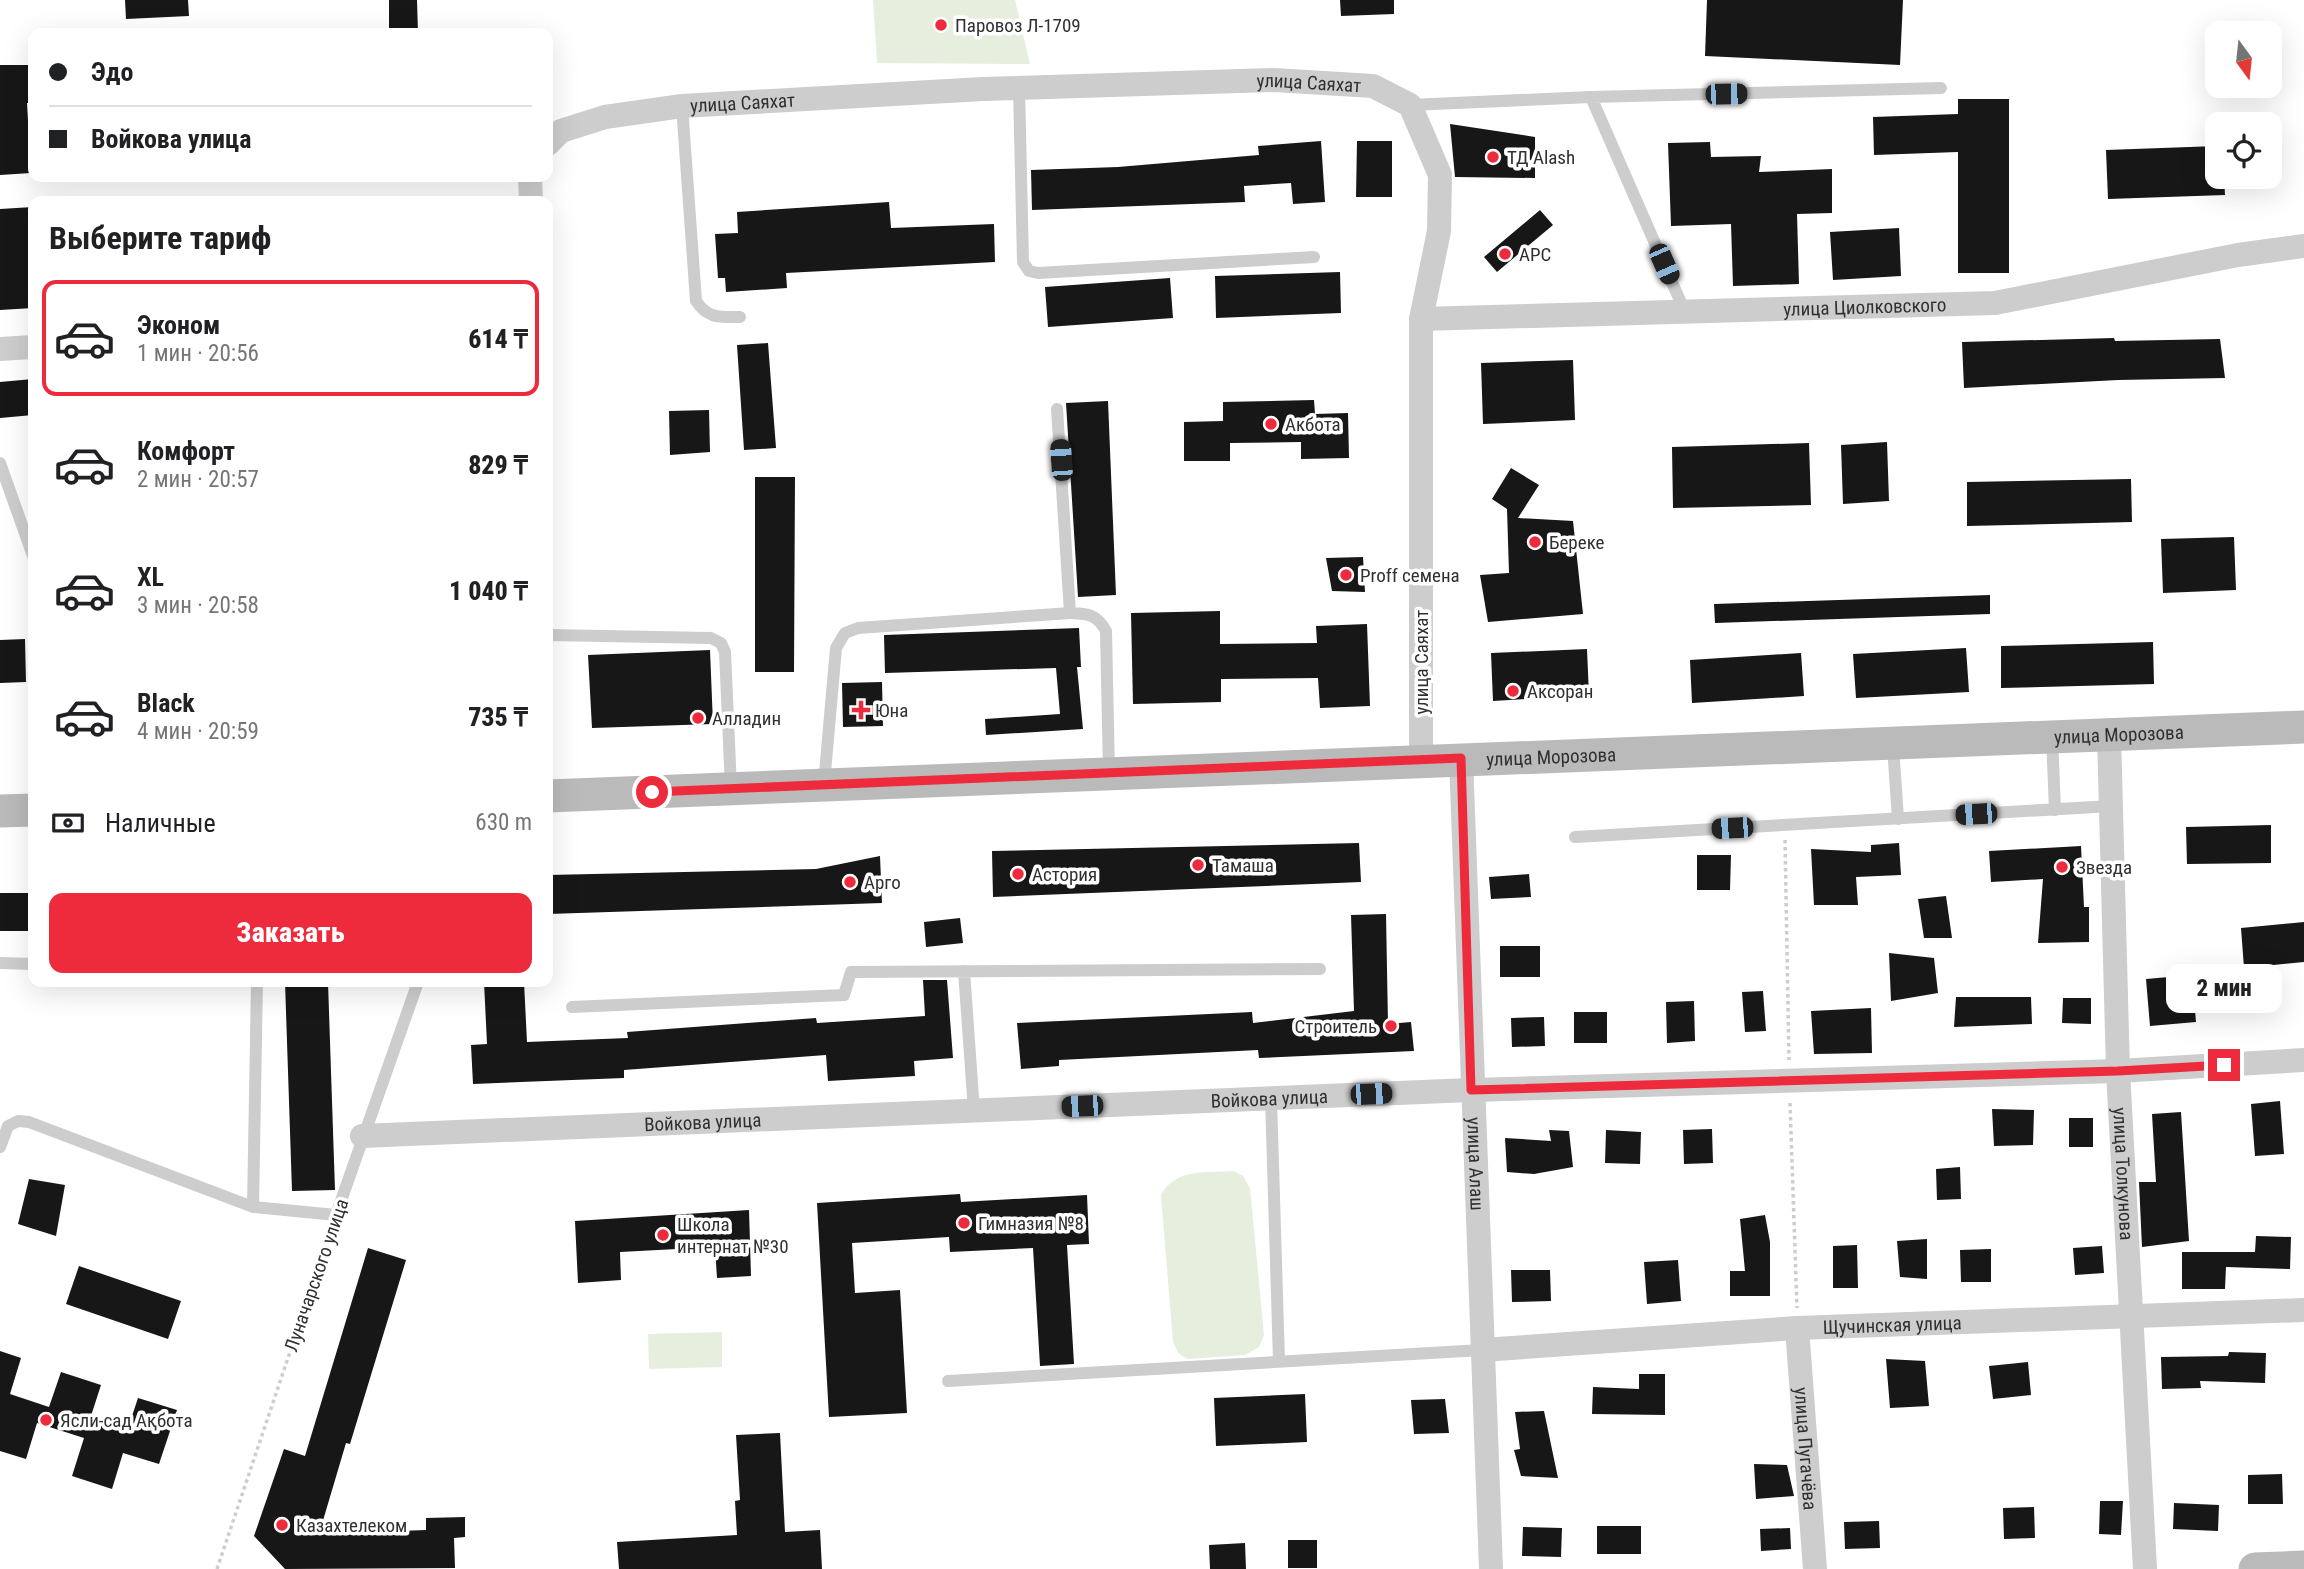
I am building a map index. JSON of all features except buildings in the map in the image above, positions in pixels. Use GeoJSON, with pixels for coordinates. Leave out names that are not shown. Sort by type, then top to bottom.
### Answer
{"type":"FeatureCollection","features":[{"type":"Feature","properties":{"kind":"main road","name":"улица Морозова"},"geometry":{"type":"LineString","coordinates":[[553,796],[1461,758],[1893,745],[2304,727]]}},
{"type":"Feature","properties":{"kind":"main road"},"geometry":{"type":"LineString","coordinates":[[0,811],[28,810]]}},
{"type":"Feature","properties":{"kind":"main road"},"geometry":{"type":"LineString","coordinates":[[2255,1569],[2304,1567]]}},
{"type":"Feature","properties":{"kind":"street","name":"улица Саяхат"},"geometry":{"type":"LineString","coordinates":[[553,139],[561,131],[605,117],[682,106],[1019,88],[1273,79],[1373,86],[1410,105],[1440,174],[1439,231],[1421,319],[1421,760]]}},
{"type":"Feature","properties":{"kind":"street","name":"улица Циолковского"},"geometry":{"type":"LineString","coordinates":[[1421,319],[1996,303],[2238,255],[2304,246]]}},
{"type":"Feature","properties":{"kind":"street"},"geometry":{"type":"LineString","coordinates":[[0,349],[28,347]]}},
{"type":"Feature","properties":{"kind":"street","name":"улица Толкунова"},"geometry":{"type":"LineString","coordinates":[[2109,735],[2118,1071],[2145,1569]]}},
{"type":"Feature","properties":{"kind":"street","name":"улица Алаш"},"geometry":{"type":"LineString","coordinates":[[1461,758],[1471,1090],[1491,1569]]}},
{"type":"Feature","properties":{"kind":"street","name":"Войкова улица"},"geometry":{"type":"LineString","coordinates":[[362,1136],[1471,1090],[2118,1071],[2304,1060]]}},
{"type":"Feature","properties":{"kind":"street","name":"Щучинская улица"},"geometry":{"type":"LineString","coordinates":[[1482,1350],[1797,1328],[2304,1310]]}},
{"type":"Feature","properties":{"kind":"street","name":"улица Пугачёва"},"geometry":{"type":"LineString","coordinates":[[1797,1328],[1815,1569]]}},
{"type":"Feature","properties":{"kind":"lane"},"geometry":{"type":"LineString","coordinates":[[1019,88],[1023,262],[1029,271],[1038,273],[1314,257]]}},
{"type":"Feature","properties":{"kind":"lane"},"geometry":{"type":"LineString","coordinates":[[1410,105],[1591,97],[1941,88]]}},
{"type":"Feature","properties":{"kind":"lane"},"geometry":{"type":"LineString","coordinates":[[1591,97],[1685,312]]}},
{"type":"Feature","properties":{"kind":"lane"},"geometry":{"type":"LineString","coordinates":[[682,106],[696,301],[703,312],[713,317],[740,317]]}},
{"type":"Feature","properties":{"kind":"lane"},"geometry":{"type":"LineString","coordinates":[[1058,409],[1070,613]]}},
{"type":"Feature","properties":{"kind":"lane"},"geometry":{"type":"LineString","coordinates":[[0,463],[28,542]]}},
{"type":"Feature","properties":{"kind":"lane"},"geometry":{"type":"LineString","coordinates":[[824,784],[836,649],[845,633],[858,628],[1070,613],[1088,614],[1100,619],[1106,631],[1109,772]]}},
{"type":"Feature","properties":{"kind":"lane"},"geometry":{"type":"LineString","coordinates":[[553,635],[711,638],[721,643],[725,652],[731,788]]}},
{"type":"Feature","properties":{"kind":"lane"},"geometry":{"type":"LineString","coordinates":[[2052,736],[2055,810]]}},
{"type":"Feature","properties":{"kind":"lane"},"geometry":{"type":"LineString","coordinates":[[1893,745],[1898,819]]}},
{"type":"Feature","properties":{"kind":"lane"},"geometry":{"type":"LineString","coordinates":[[1575,837],[2112,806]]}},
{"type":"Feature","properties":{"kind":"lane"},"geometry":{"type":"LineString","coordinates":[[0,963],[28,964]]}},
{"type":"Feature","properties":{"kind":"lane"},"geometry":{"type":"LineString","coordinates":[[572,1007],[844,995],[852,972],[1320,969]]}},
{"type":"Feature","properties":{"kind":"lane"},"geometry":{"type":"LineString","coordinates":[[964,971],[974,1111]]}},
{"type":"Feature","properties":{"kind":"lane"},"geometry":{"type":"LineString","coordinates":[[253,1207],[257,987]]}},
{"type":"Feature","properties":{"kind":"lane","name":"Луначарского улица"},"geometry":{"type":"LineString","coordinates":[[336,1215],[416,987]]}},
{"type":"Feature","properties":{"kind":"lane"},"geometry":{"type":"LineString","coordinates":[[1271,1098],[1279,1361]]}},
{"type":"Feature","properties":{"kind":"lane"},"geometry":{"type":"LineString","coordinates":[[0,1147],[8,1126],[18,1121],[29,1122],[253,1207],[336,1215]]}},
{"type":"Feature","properties":{"kind":"lane"},"geometry":{"type":"LineString","coordinates":[[948,1381],[1482,1350]]}},
{"type":"Feature","properties":{"kind":"path","name":"Луначарского улица"},"geometry":{"type":"LineString","coordinates":[[217,1569],[336,1215]]}},
{"type":"Feature","properties":{"kind":"green space"},"geometry":{"type":"Polygon","coordinates":[[[873,0],[1015,0],[1030,64],[877,63],[873,0]]]}},
{"type":"Feature","properties":{"kind":"green space"},"geometry":{"type":"Polygon","coordinates":[[[1234,1171],[1243,1176],[1250,1188],[1264,1335],[1259,1347],[1245,1355],[1187,1359],[1178,1353],[1173,1342],[1161,1195],[1167,1186],[1183,1176],[1234,1171]]]}},
{"type":"Feature","properties":{"kind":"green space"},"geometry":{"type":"Polygon","coordinates":[[[722,1332],[722,1367],[649,1369],[648,1334],[722,1332]]]}},
{"type":"Feature","properties":{"kind":"place","name":"Паровоз Л-1709"},"geometry":{"type":"Point","coordinates":[941,25]}},
{"type":"Feature","properties":{"kind":"place","name":"ТД Alash"},"geometry":{"type":"Point","coordinates":[1493,157]}},
{"type":"Feature","properties":{"kind":"place","name":"АРС"},"geometry":{"type":"Point","coordinates":[1505,254]}},
{"type":"Feature","properties":{"kind":"place","name":"Акбота"},"geometry":{"type":"Point","coordinates":[1271,424]}},
{"type":"Feature","properties":{"kind":"place","name":"Береке"},"geometry":{"type":"Point","coordinates":[1535,542]}},
{"type":"Feature","properties":{"kind":"place","name":"Proff семена"},"geometry":{"type":"Point","coordinates":[1346,575]}},
{"type":"Feature","properties":{"kind":"place","name":"Аксоран"},"geometry":{"type":"Point","coordinates":[1513,691]}},
{"type":"Feature","properties":{"kind":"place","name":"Юна"},"geometry":{"type":"Point","coordinates":[861,710]}},
{"type":"Feature","properties":{"kind":"place","name":"Алладин"},"geometry":{"type":"Point","coordinates":[698,718]}},
{"type":"Feature","properties":{"kind":"place","name":"Тамаша"},"geometry":{"type":"Point","coordinates":[1198,865]}},
{"type":"Feature","properties":{"kind":"place","name":"Звезда"},"geometry":{"type":"Point","coordinates":[2062,867]}},
{"type":"Feature","properties":{"kind":"place","name":"Астория"},"geometry":{"type":"Point","coordinates":[1018,874]}},
{"type":"Feature","properties":{"kind":"place","name":"Арго"},"geometry":{"type":"Point","coordinates":[850,882]}},
{"type":"Feature","properties":{"kind":"place","name":"Строитель"},"geometry":{"type":"Point","coordinates":[1391,1026]}},
{"type":"Feature","properties":{"kind":"place","name":"Гимназия №8"},"geometry":{"type":"Point","coordinates":[964,1223]}},
{"type":"Feature","properties":{"kind":"place","name":"Школа интернат №30"},"geometry":{"type":"Point","coordinates":[663,1235]}},
{"type":"Feature","properties":{"kind":"place","name":"Ясли-сад Ақбота"},"geometry":{"type":"Point","coordinates":[46,1420]}},
{"type":"Feature","properties":{"kind":"place","name":"Казахтелеком"},"geometry":{"type":"Point","coordinates":[282,1525]}},
{"type":"Feature","properties":{"kind":"route"},"geometry":{"type":"LineString","coordinates":[[652,792],[1461,758],[1471,1090],[2118,1071],[2224,1065]]}}]}
